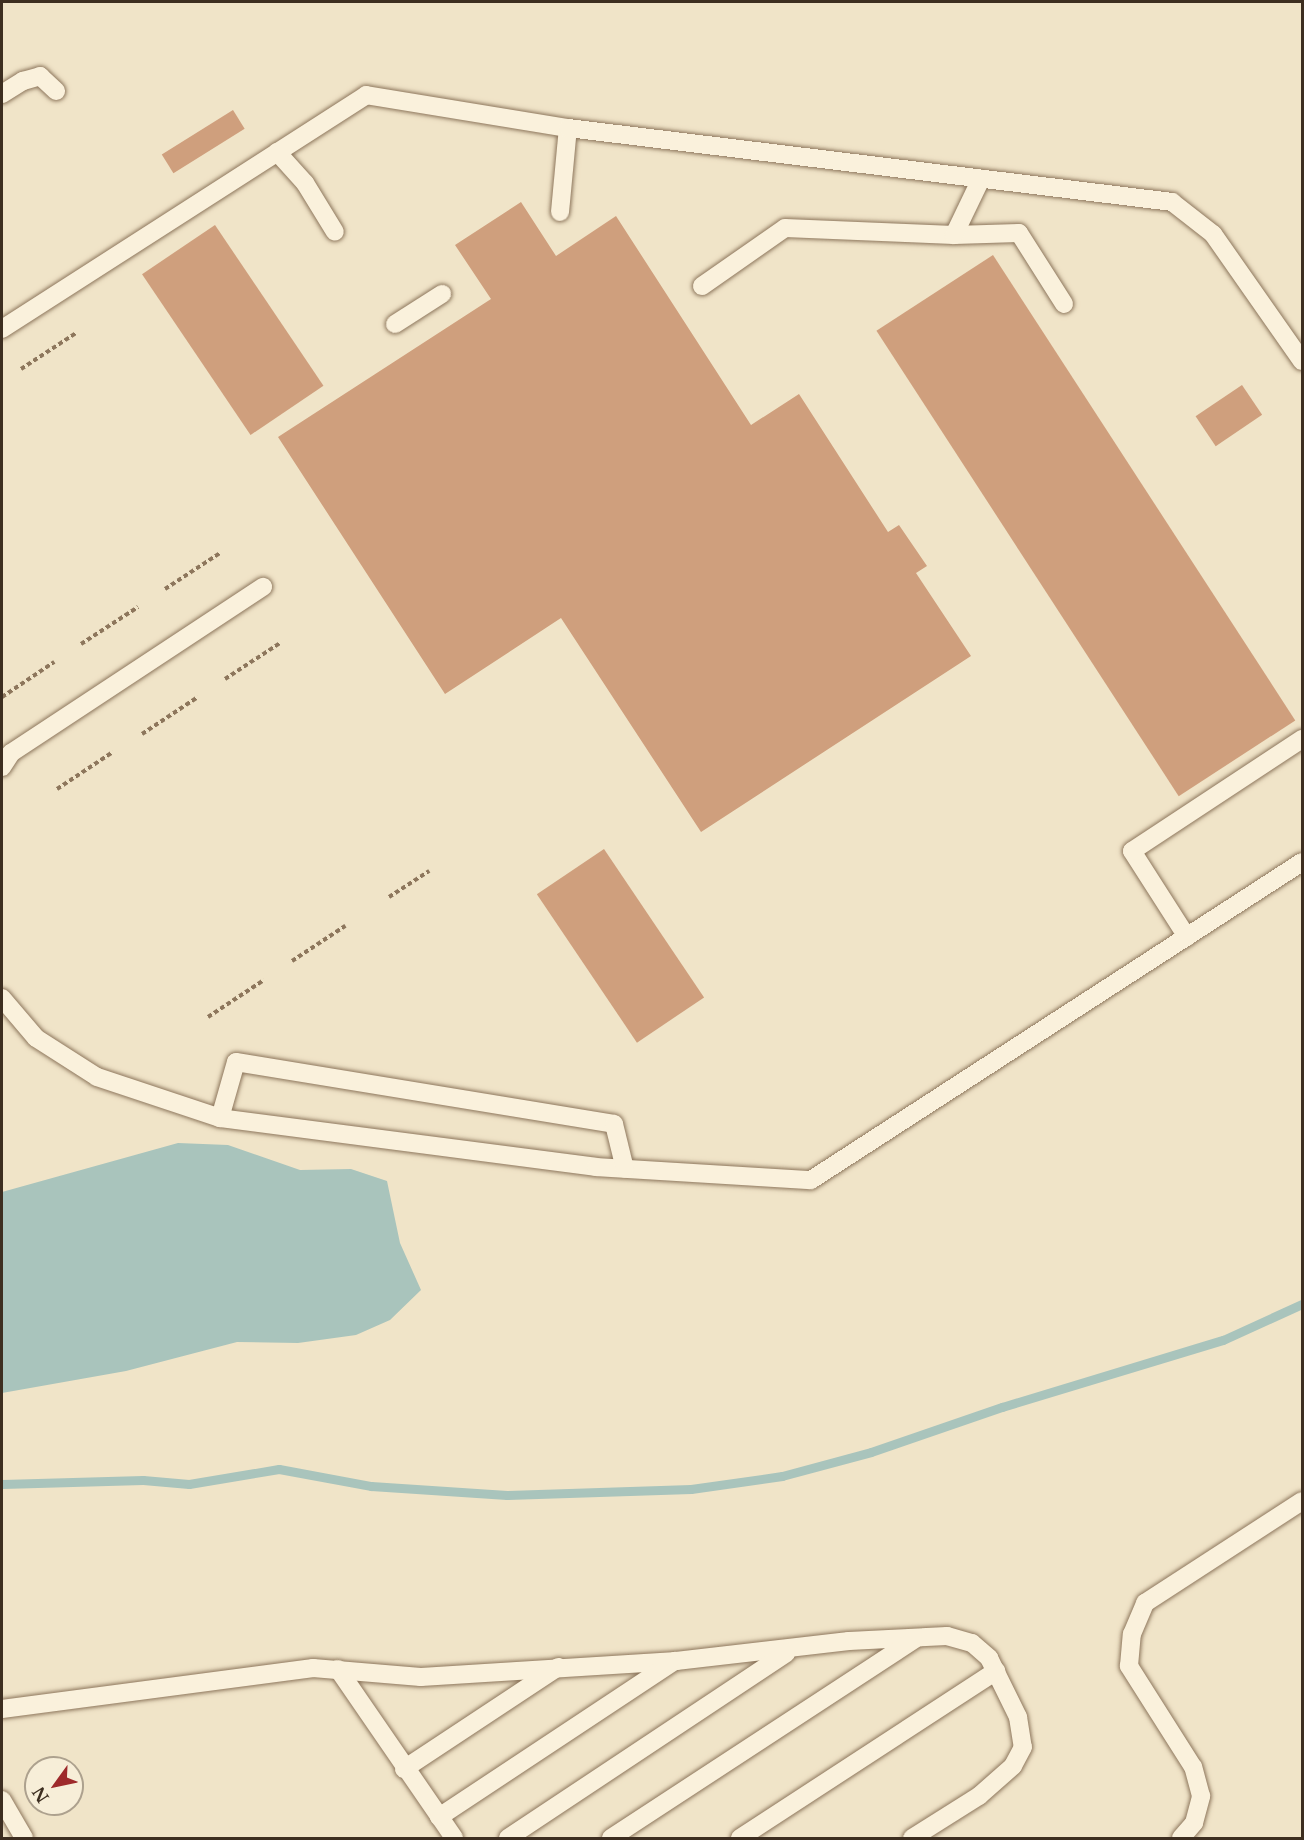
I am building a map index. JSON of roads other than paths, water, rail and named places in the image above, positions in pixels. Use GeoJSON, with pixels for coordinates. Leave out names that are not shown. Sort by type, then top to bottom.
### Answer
{"type":"FeatureCollection","features":[{"type":"Feature","properties":{"kind":"lane"},"geometry":{"type":"LineString","coordinates":[[2,94],[23,81],[40,76],[56,91]]}},
{"type":"Feature","properties":{"kind":"lane"},"geometry":{"type":"LineString","coordinates":[[2,328],[366,94],[568,128],[1172,202],[1213,234],[1302,361]]}},
{"type":"Feature","properties":{"kind":"lane"},"geometry":{"type":"LineString","coordinates":[[560,212],[568,128]]}},
{"type":"Feature","properties":{"kind":"lane"},"geometry":{"type":"LineString","coordinates":[[277,152],[305,183],[335,232]]}},
{"type":"Feature","properties":{"kind":"lane"},"geometry":{"type":"LineString","coordinates":[[954,235],[981,179]]}},
{"type":"Feature","properties":{"kind":"lane"},"geometry":{"type":"LineString","coordinates":[[702,286],[785,228],[954,235],[1019,233],[1064,304]]}},
{"type":"Feature","properties":{"kind":"lane"},"geometry":{"type":"LineString","coordinates":[[395,324],[442,294]]}},
{"type":"Feature","properties":{"kind":"lane"},"geometry":{"type":"LineString","coordinates":[[5,758],[263,587]]}},
{"type":"Feature","properties":{"kind":"lane"},"geometry":{"type":"LineString","coordinates":[[1187,937],[1132,851],[1302,739]]}},
{"type":"Feature","properties":{"kind":"lane"},"geometry":{"type":"LineString","coordinates":[[2,998],[36,1038],[97,1077],[220,1118],[625,1169],[811,1180],[1302,862]]}},
{"type":"Feature","properties":{"kind":"lane"},"geometry":{"type":"LineString","coordinates":[[220,1118],[236,1062],[614,1124],[625,1169]]}},
{"type":"Feature","properties":{"kind":"lane"},"geometry":{"type":"LineString","coordinates":[[1182,1839],[1194,1823],[1201,1796],[1193,1767],[1129,1666],[1132,1634],[1145,1603],[1302,1501]]}},
{"type":"Feature","properties":{"kind":"lane"},"geometry":{"type":"LineString","coordinates":[[2,1709],[313,1668],[421,1677],[676,1660],[789,1651],[849,1641],[947,1636],[972,1643],[996,1671],[1018,1717],[1023,1747],[1014,1766],[979,1796],[912,1839]]}},
{"type":"Feature","properties":{"kind":"lane"},"geometry":{"type":"LineString","coordinates":[[611,1839],[917,1638]]}},
{"type":"Feature","properties":{"kind":"lane"},"geometry":{"type":"LineString","coordinates":[[508,1839],[789,1651]]}},
{"type":"Feature","properties":{"kind":"lane"},"geometry":{"type":"LineString","coordinates":[[439,1817],[676,1660]]}},
{"type":"Feature","properties":{"kind":"lane"},"geometry":{"type":"LineString","coordinates":[[404,1769],[559,1666]]}},
{"type":"Feature","properties":{"kind":"lane"},"geometry":{"type":"LineString","coordinates":[[338,1669],[453,1839]]}},
{"type":"Feature","properties":{"kind":"lane"},"geometry":{"type":"LineString","coordinates":[[740,1839],[996,1671]]}},
{"type":"Feature","properties":{"kind":"lane"},"geometry":{"type":"LineString","coordinates":[[2,1800],[24,1839]]}},
{"type":"Feature","properties":{"kind":"water"},"geometry":{"type":"Polygon","coordinates":[[[178,1143],[228,1145],[300,1170],[351,1169],[387,1181],[400,1243],[421,1290],[390,1320],[356,1335],[298,1343],[237,1342],[126,1371],[2,1393],[2,1192],[178,1143]]]}},
{"type":"Feature","properties":{"kind":"waterway"},"geometry":{"type":"LineString","coordinates":[[2,1484],[143,1480],[189,1484],[279,1469],[371,1486],[507,1495],[691,1489],[782,1476],[871,1452],[1002,1407],[1223,1340],[1302,1304]]}}]}
